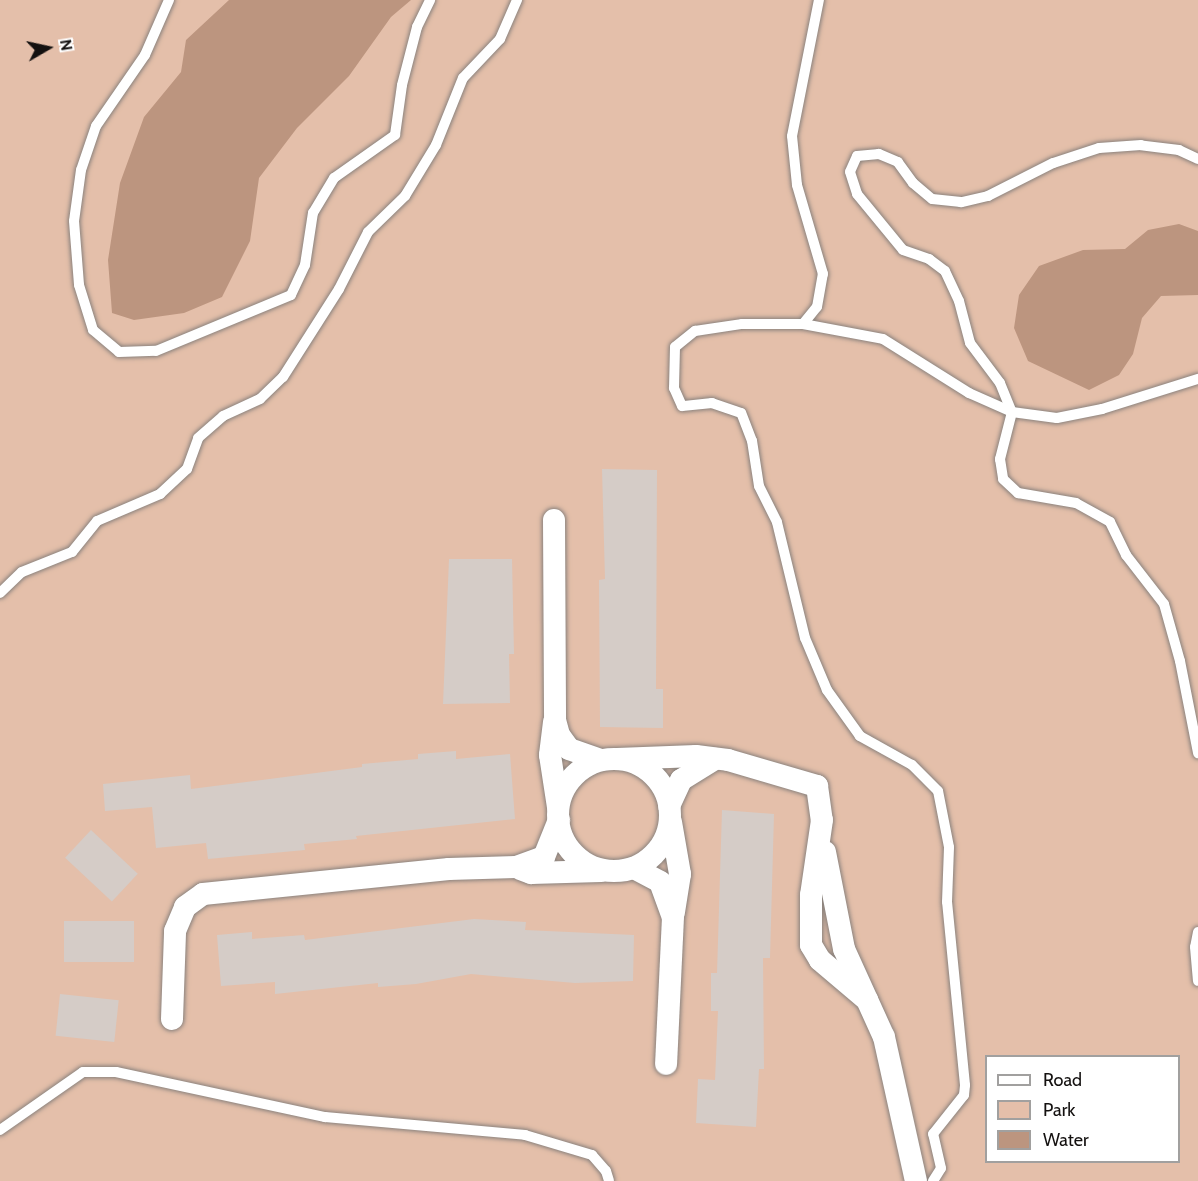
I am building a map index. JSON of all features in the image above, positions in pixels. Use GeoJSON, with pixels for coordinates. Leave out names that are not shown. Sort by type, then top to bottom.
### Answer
{"type":"FeatureCollection","features":[{"type":"Feature","properties":{"kind":"street"},"geometry":{"type":"LineString","coordinates":[[554,520],[555,720],[550,755],[562,835],[574,854],[593,867],[607,871]]}},
{"type":"Feature","properties":{"kind":"street"},"geometry":{"type":"LineString","coordinates":[[555,720],[559,735],[569,749],[645,768],[665,791],[680,874],[678,903],[673,917],[666,1064]]}},
{"type":"Feature","properties":{"kind":"street"},"geometry":{"type":"LineString","coordinates":[[172,1019],[177,924],[185,907],[202,894],[449,869],[516,867],[544,857],[567,784],[576,773],[609,759],[696,756],[813,783],[822,797],[822,820],[812,895],[811,945],[820,960],[867,1000]]}},
{"type":"Feature","properties":{"kind":"street"},"geometry":{"type":"LineString","coordinates":[[516,867],[531,873],[634,868],[659,849],[681,780],[715,759]]}},
{"type":"Feature","properties":{"kind":"street"},"geometry":{"type":"LineString","coordinates":[[822,820],[837,924],[844,949],[884,1037],[896,1082],[915,1181]]}},
{"type":"Feature","properties":{"kind":"street"},"geometry":{"type":"LineString","coordinates":[[634,868],[660,882],[673,917]]}},
{"type":"Feature","properties":{"kind":"lane"},"geometry":{"type":"LineString","coordinates":[[169,0],[145,56],[96,126],[81,170],[74,221],[79,285],[93,330],[119,352],[156,351],[291,295],[305,265],[313,213],[334,178],[395,135],[408,62],[417,27],[430,0]]}},
{"type":"Feature","properties":{"kind":"lane"},"geometry":{"type":"LineString","coordinates":[[0,593],[22,572],[72,552],[97,521],[160,494],[187,469],[198,438],[223,416],[260,399],[283,376],[339,289],[368,232],[405,196],[436,145],[463,78],[500,39],[517,0]]}},
{"type":"Feature","properties":{"kind":"lane"},"geometry":{"type":"LineString","coordinates":[[803,324],[817,307],[823,274],[797,185],[792,135],[819,0]]}},
{"type":"Feature","properties":{"kind":"lane"},"geometry":{"type":"LineString","coordinates":[[1198,159],[1179,150],[1142,145],[1100,148],[1053,163],[988,196],[961,202],[932,199],[913,183],[898,162],[879,154],[857,156],[850,172],[857,194],[903,250],[929,259],[945,271],[959,301],[970,343],[1000,383],[1012,412],[1000,459],[1003,479],[1018,493],[1076,503],[1110,522],[1126,555],[1164,604],[1180,661],[1198,753]]}},
{"type":"Feature","properties":{"kind":"lane"},"geometry":{"type":"LineString","coordinates":[[933,1181],[941,1168],[933,1134],[964,1095],[965,1085],[947,903],[948,847],[938,791],[912,765],[860,736],[826,690],[805,638],[777,522],[759,486],[752,441],[741,413],[712,403],[682,406],[674,388],[675,347],[695,332],[742,324],[803,324],[883,339],[969,393],[1012,412],[1057,418],[1102,409],[1198,378]]}},
{"type":"Feature","properties":{"kind":"lane"},"geometry":{"type":"LineString","coordinates":[[1198,932],[1195,947],[1198,981]]}},
{"type":"Feature","properties":{"kind":"lane"},"geometry":{"type":"LineString","coordinates":[[0,1130],[83,1072],[116,1072],[325,1117],[525,1135],[592,1155],[606,1171],[609,1181]]}},
{"type":"Feature","properties":{"kind":"green space"},"geometry":{"type":"Polygon","coordinates":[[[0,0],[1198,0],[1198,1181],[0,1181],[0,0]]]}},
{"type":"Feature","properties":{"kind":"water"},"geometry":{"type":"Polygon","coordinates":[[[229,0],[411,0],[391,17],[349,76],[297,128],[259,178],[250,241],[222,297],[184,313],[134,320],[112,313],[108,260],[120,183],[144,117],[181,72],[186,40],[229,0]]]}},
{"type":"Feature","properties":{"kind":"water"},"geometry":{"type":"Polygon","coordinates":[[[1179,224],[1198,231],[1198,295],[1161,296],[1142,318],[1133,354],[1119,375],[1089,390],[1028,361],[1014,328],[1019,295],[1039,266],[1083,250],[1125,249],[1148,230],[1179,224]]]}},
{"type":"Feature","properties":{"kind":"building"},"geometry":{"type":"Polygon","coordinates":[[[602,469],[657,470],[656,689],[663,689],[663,728],[600,727],[599,580],[605,579],[602,469]]]}},
{"type":"Feature","properties":{"kind":"building"},"geometry":{"type":"Polygon","coordinates":[[[449,559],[512,559],[514,654],[509,654],[510,703],[443,704],[449,559]]]}},
{"type":"Feature","properties":{"kind":"building"},"geometry":{"type":"Polygon","coordinates":[[[456,751],[456,759],[510,754],[515,819],[356,836],[357,839],[304,844],[305,850],[208,859],[206,843],[156,848],[152,807],[105,811],[103,784],[190,775],[191,789],[362,767],[362,764],[418,759],[418,754],[456,751]]]}},
{"type":"Feature","properties":{"kind":"building"},"geometry":{"type":"Polygon","coordinates":[[[722,810],[774,814],[770,958],[763,958],[764,1069],[759,1069],[756,1127],[696,1123],[698,1079],[715,1080],[718,1011],[711,1011],[711,973],[717,973],[722,810]]]}},
{"type":"Feature","properties":{"kind":"building"},"geometry":{"type":"Polygon","coordinates":[[[91,830],[138,874],[112,901],[65,858],[91,830]]]}},
{"type":"Feature","properties":{"kind":"building"},"geometry":{"type":"Polygon","coordinates":[[[474,919],[526,922],[525,930],[634,935],[633,981],[575,983],[471,974],[416,984],[378,987],[378,983],[275,994],[275,982],[221,986],[217,935],[252,932],[252,939],[304,935],[305,940],[474,919]]]}},
{"type":"Feature","properties":{"kind":"building"},"geometry":{"type":"Polygon","coordinates":[[[64,921],[134,921],[134,962],[64,962],[64,921]]]}},
{"type":"Feature","properties":{"kind":"building"},"geometry":{"type":"Polygon","coordinates":[[[60,994],[119,1000],[114,1042],[56,1036],[60,994]]]}}]}
